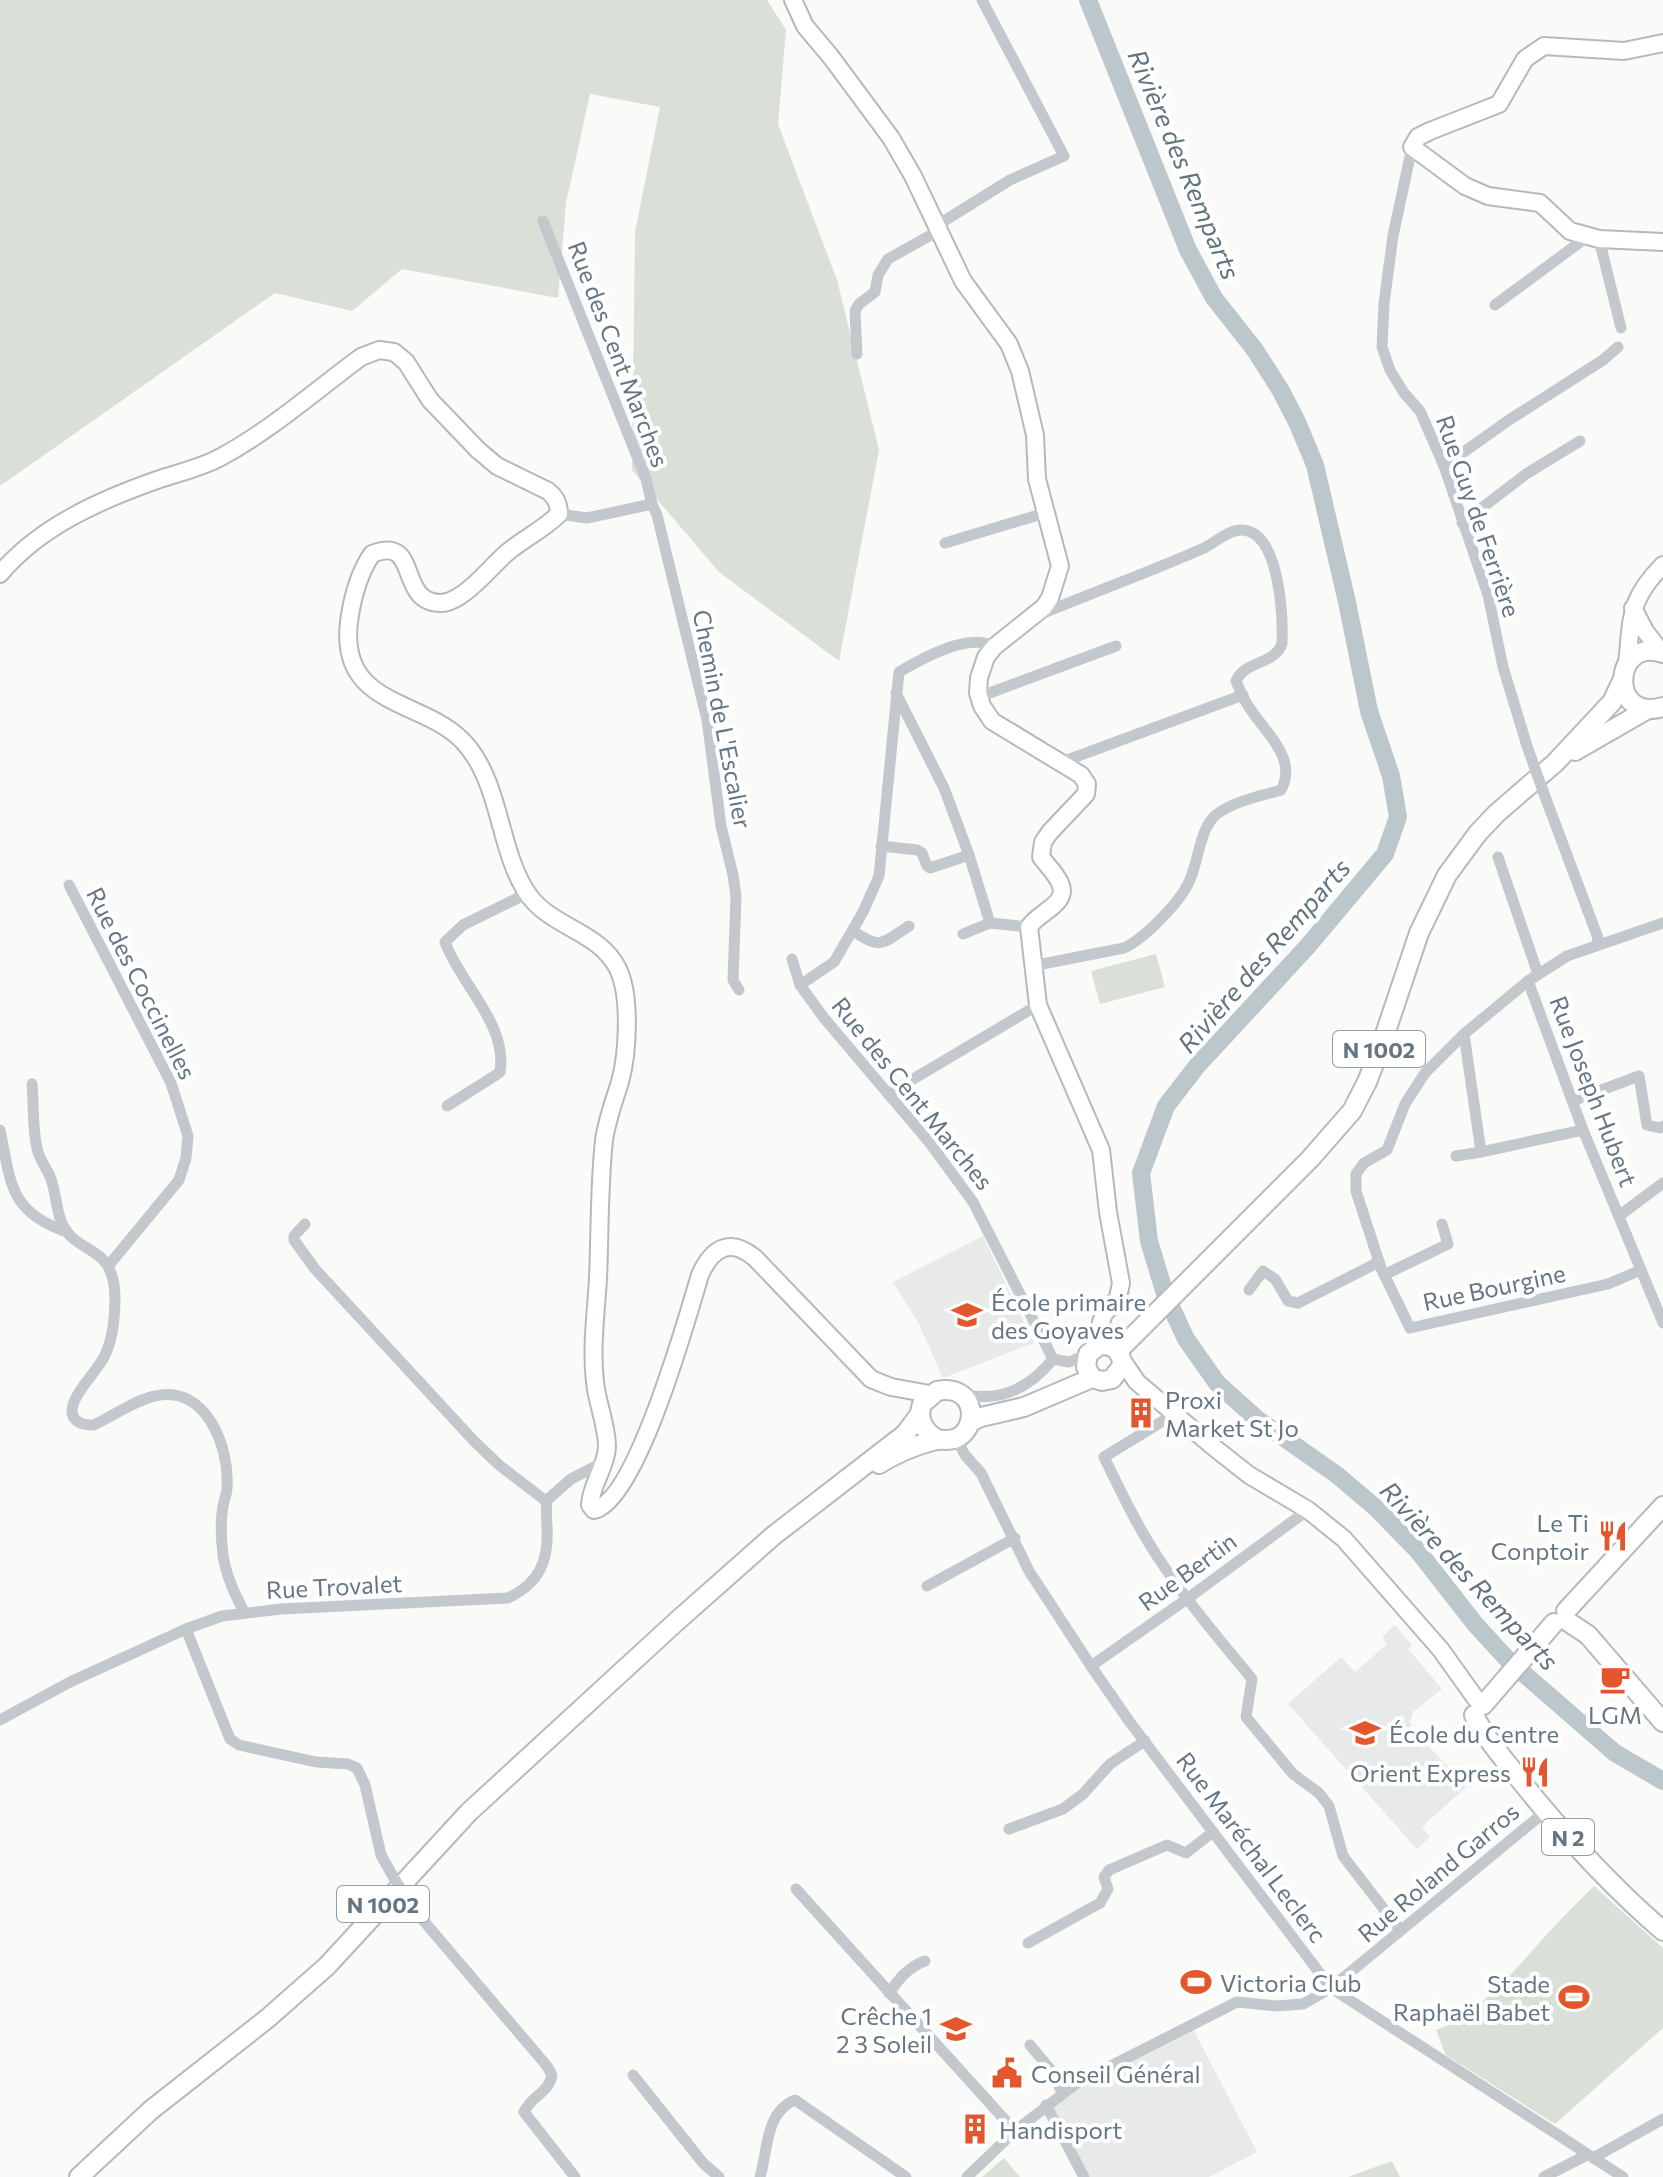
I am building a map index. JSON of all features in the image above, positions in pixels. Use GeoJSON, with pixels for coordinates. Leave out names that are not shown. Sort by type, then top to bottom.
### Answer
{"type":"FeatureCollection","features":[{"type":"Feature","properties":{"kind":"main road"},"geometry":{"type":"LineString","coordinates":[[793,0],[805,26],[891,138],[913,176],[963,281],[1009,344],[1020,371],[1035,435],[1037,479],[1058,549],[1060,566],[1050,598],[1037,615],[994,647],[979,678],[979,697],[992,721],[1062,762],[1081,775],[1087,784],[1086,794],[1043,842],[1041,857],[1060,883],[1062,892],[1060,900],[1034,919],[1029,927],[1038,1005],[1098,1138],[1121,1283],[1118,1298],[1101,1322],[1101,1358],[1136,1380],[1249,1475],[1308,1510],[1344,1539],[1441,1650],[1479,1703],[1663,1506]]}},
{"type":"Feature","properties":{"kind":"main road"},"geometry":{"type":"LineString","coordinates":[[1663,43],[1624,51],[1544,46],[1525,59],[1499,104],[1430,131],[1418,137],[1412,147],[1465,186],[1488,196],[1540,203],[1570,231],[1593,238],[1663,242]]}},
{"type":"Feature","properties":{"kind":"main road"},"geometry":{"type":"LineString","coordinates":[[0,574],[36,540],[76,515],[131,490],[218,459],[361,357],[379,350],[394,352],[406,362],[430,400],[497,466],[555,496],[559,514],[547,526],[508,552],[460,596],[441,603],[421,597],[398,552],[390,549],[372,554],[359,579],[348,636],[350,654],[359,673],[376,691],[398,706],[457,734],[469,748],[486,780],[517,871],[528,893],[548,915],[600,945],[619,971],[624,992],[625,1052],[604,1142],[595,1323],[595,1381],[605,1431],[605,1462],[590,1505],[594,1510],[601,1508],[612,1497],[647,1438],[705,1263],[711,1254],[730,1247],[740,1248],[755,1258],[864,1373],[924,1406]]}},
{"type":"Feature","properties":{"kind":"main road"},"geometry":{"type":"LineString","coordinates":[[1656,710],[1632,702],[1625,693],[1624,673],[1638,593],[1663,565]]}},
{"type":"Feature","properties":{"kind":"main road"},"geometry":{"type":"LineString","coordinates":[[1633,608],[1662,653]]}},
{"type":"Feature","properties":{"kind":"main road"},"geometry":{"type":"LineString","coordinates":[[1624,673],[1642,652],[1662,653]]}},
{"type":"Feature","properties":{"kind":"main road","name":"N 1002"},"geometry":{"type":"LineString","coordinates":[[970,1422],[996,1412],[1024,1407],[1072,1386],[1101,1358],[1140,1330],[1310,1159],[1352,1111],[1376,1058],[1419,933],[1447,875],[1497,813],[1555,763],[1612,702],[1624,673]]}},
{"type":"Feature","properties":{"kind":"main road","name":"N 1002"},"geometry":{"type":"LineString","coordinates":[[1555,763],[1656,710]]}},
{"type":"Feature","properties":{"kind":"main road","name":"N 1002"},"geometry":{"type":"LineString","coordinates":[[1101,1358],[1102,1381],[1112,1379]]}},
{"type":"Feature","properties":{"kind":"main road"},"geometry":{"type":"LineString","coordinates":[[1112,1379],[1136,1380]]}},
{"type":"Feature","properties":{"kind":"main road"},"geometry":{"type":"LineString","coordinates":[[924,1406],[945,1389],[979,1407],[996,1412]]}},
{"type":"Feature","properties":{"kind":"main road"},"geometry":{"type":"LineString","coordinates":[[924,1406],[924,1429],[937,1439],[956,1438],[970,1422],[970,1405],[962,1396]]}},
{"type":"Feature","properties":{"kind":"main road","name":"N 1002"},"geometry":{"type":"LineString","coordinates":[[79,2177],[151,2110],[268,2018],[327,1966],[469,1812],[773,1536],[905,1434],[924,1406]]}},
{"type":"Feature","properties":{"kind":"main road","name":"N 1002"},"geometry":{"type":"LineString","coordinates":[[838,1487],[885,1460],[937,1439]]}},
{"type":"Feature","properties":{"kind":"main road"},"geometry":{"type":"LineString","coordinates":[[1557,1623],[1588,1635],[1660,1714]]}},
{"type":"Feature","properties":{"kind":"main road","name":"N 2"},"geometry":{"type":"LineString","coordinates":[[1479,1703],[1485,1733],[1546,1811],[1621,1894],[1663,1931]]}},
{"type":"Feature","properties":{"kind":"street"},"geometry":{"type":"LineString","coordinates":[[857,354],[855,311],[875,292],[882,266],[888,259],[1010,180],[1064,156],[982,0]]}},
{"type":"Feature","properties":{"kind":"street","name":"Rue Guy de Ferrière"},"geometry":{"type":"LineString","coordinates":[[1412,147],[1393,236],[1382,347],[1390,370],[1420,411],[1444,466],[1488,595],[1503,667],[1527,746],[1598,938],[1597,945]]}},
{"type":"Feature","properties":{"kind":"street","name":"Rue des Cent Marches"},"geometry":{"type":"LineString","coordinates":[[543,221],[646,479],[652,504]]}},
{"type":"Feature","properties":{"kind":"street"},"geometry":{"type":"LineString","coordinates":[[1495,305],[1593,238],[1621,328]]}},
{"type":"Feature","properties":{"kind":"street"},"geometry":{"type":"LineString","coordinates":[[1444,466],[1618,347]]}},
{"type":"Feature","properties":{"kind":"street"},"geometry":{"type":"LineString","coordinates":[[1462,523],[1526,474],[1580,441]]}},
{"type":"Feature","properties":{"kind":"street"},"geometry":{"type":"LineString","coordinates":[[559,514],[587,518],[652,504]]}},
{"type":"Feature","properties":{"kind":"street","name":"Chemin de L'Escalier"},"geometry":{"type":"LineString","coordinates":[[652,504],[667,548],[707,720],[721,826],[735,886],[733,980],[739,990]]}},
{"type":"Feature","properties":{"kind":"street"},"geometry":{"type":"LineString","coordinates":[[945,543],[1045,513]]}},
{"type":"Feature","properties":{"kind":"street"},"geometry":{"type":"LineString","coordinates":[[1032,966],[1124,948],[1136,941],[1172,906],[1189,882],[1215,815],[1281,790],[1286,781],[1278,744],[1253,712],[1237,678],[1245,669],[1276,654],[1282,639],[1275,566],[1258,537],[1244,530],[1229,534],[1208,546],[1037,615]]}},
{"type":"Feature","properties":{"kind":"street"},"geometry":{"type":"LineString","coordinates":[[792,959],[800,985],[834,962],[853,931],[879,876],[899,672],[922,658],[973,641],[994,647]]}},
{"type":"Feature","properties":{"kind":"street"},"geometry":{"type":"LineString","coordinates":[[979,697],[1116,646]]}},
{"type":"Feature","properties":{"kind":"street"},"geometry":{"type":"LineString","coordinates":[[896,693],[944,788],[990,923]]}},
{"type":"Feature","properties":{"kind":"street"},"geometry":{"type":"LineString","coordinates":[[1062,762],[1243,695]]}},
{"type":"Feature","properties":{"kind":"street"},"geometry":{"type":"LineString","coordinates":[[881,846],[917,850],[930,868],[969,855]]}},
{"type":"Feature","properties":{"kind":"street"},"geometry":{"type":"LineString","coordinates":[[1498,857],[1533,977]]}},
{"type":"Feature","properties":{"kind":"street","name":"Rue des Coccinelles"},"geometry":{"type":"LineString","coordinates":[[69,885],[171,1083],[188,1136],[186,1158],[179,1180],[109,1265]]}},
{"type":"Feature","properties":{"kind":"street"},"geometry":{"type":"LineString","coordinates":[[447,1106],[500,1072],[501,1062],[495,1033],[445,942],[463,925],[528,893]]}},
{"type":"Feature","properties":{"kind":"street"},"geometry":{"type":"LineString","coordinates":[[963,934],[990,923],[1029,927]]}},
{"type":"Feature","properties":{"kind":"street","name":"Rue Bourgine"},"geometry":{"type":"LineString","coordinates":[[1641,1270],[1608,1284],[1410,1328],[1379,1262],[1356,1191],[1356,1174],[1364,1163],[1387,1150],[1405,1104],[1425,1073],[1464,1034],[1533,977],[1567,956],[1663,923]]}},
{"type":"Feature","properties":{"kind":"street"},"geometry":{"type":"LineString","coordinates":[[853,931],[878,943],[909,926]]}},
{"type":"Feature","properties":{"kind":"street","name":"Rue Joseph Hubert"},"geometry":{"type":"LineString","coordinates":[[1533,977],[1572,1101],[1663,1323]]}},
{"type":"Feature","properties":{"kind":"street","name":"Rue des Cent Marches"},"geometry":{"type":"LineString","coordinates":[[800,985],[943,1160],[973,1202],[1053,1359]]}},
{"type":"Feature","properties":{"kind":"street"},"geometry":{"type":"LineString","coordinates":[[888,1094],[1038,1005]]}},
{"type":"Feature","properties":{"kind":"street"},"geometry":{"type":"LineString","coordinates":[[1464,1034],[1481,1152]]}},
{"type":"Feature","properties":{"kind":"street"},"geometry":{"type":"LineString","coordinates":[[1572,1101],[1639,1076],[1647,1125],[1663,1126]]}},
{"type":"Feature","properties":{"kind":"street"},"geometry":{"type":"LineString","coordinates":[[32,1084],[37,1148],[51,1178],[61,1223],[68,1232]]}},
{"type":"Feature","properties":{"kind":"street"},"geometry":{"type":"LineString","coordinates":[[0,1130],[12,1187],[21,1204],[50,1226],[68,1232],[100,1254],[113,1274],[113,1328],[105,1356],[77,1398],[72,1410],[75,1419],[83,1425],[94,1425],[153,1396],[174,1394],[192,1400],[207,1414],[220,1438],[227,1467],[227,1489],[220,1524],[223,1558],[244,1612]]}},
{"type":"Feature","properties":{"kind":"street"},"geometry":{"type":"LineString","coordinates":[[1456,1156],[1583,1130]]}},
{"type":"Feature","properties":{"kind":"street","name":"Rue Joseph Hubert"},"geometry":{"type":"LineString","coordinates":[[1619,1216],[1663,1183]]}},
{"type":"Feature","properties":{"kind":"street"},"geometry":{"type":"LineString","coordinates":[[305,1224],[294,1240],[315,1269],[499,1465],[546,1501],[571,1479],[605,1462]]}},
{"type":"Feature","properties":{"kind":"street"},"geometry":{"type":"LineString","coordinates":[[1384,1275],[1448,1244],[1442,1224]]}},
{"type":"Feature","properties":{"kind":"street"},"geometry":{"type":"LineString","coordinates":[[1249,1290],[1263,1271],[1275,1279],[1288,1301],[1298,1303],[1379,1262]]}},
{"type":"Feature","properties":{"kind":"street"},"geometry":{"type":"LineString","coordinates":[[962,1396],[989,1398],[1002,1395],[1039,1377],[1053,1359],[1069,1362],[1101,1358]]}},
{"type":"Feature","properties":{"kind":"street"},"geometry":{"type":"LineString","coordinates":[[1176,1413],[1104,1457],[1138,1525],[1187,1599],[1252,1679],[1246,1717],[1293,1774],[1319,1793],[1329,1806],[1343,1856],[1400,1930]]}},
{"type":"Feature","properties":{"kind":"street","name":"Rue Maréchal Leclerc"},"geometry":{"type":"LineString","coordinates":[[956,1438],[965,1455],[981,1473],[1029,1571],[1091,1666],[1331,1988],[1623,2177]]}},
{"type":"Feature","properties":{"kind":"street","name":"Rue Trovalet"},"geometry":{"type":"LineString","coordinates":[[0,1720],[70,1682],[186,1629],[222,1616],[244,1612],[508,1598],[522,1592],[543,1567],[547,1551],[546,1501]]}},
{"type":"Feature","properties":{"kind":"street","name":"Rue Bertin"},"geometry":{"type":"LineString","coordinates":[[1091,1666],[1308,1510]]}},
{"type":"Feature","properties":{"kind":"street"},"geometry":{"type":"LineString","coordinates":[[927,1586],[1015,1538]]}},
{"type":"Feature","properties":{"kind":"street"},"geometry":{"type":"LineString","coordinates":[[186,1629],[230,1739],[239,1745],[357,1768],[365,1785],[381,1855],[411,1906],[552,2075],[549,2087],[529,2103],[524,2112],[575,2177]]}},
{"type":"Feature","properties":{"kind":"street"},"geometry":{"type":"LineString","coordinates":[[1009,1829],[1063,1809],[1083,1794],[1110,1764],[1145,1741]]}},
{"type":"Feature","properties":{"kind":"street","name":"Rue Roland Garros"},"geometry":{"type":"LineString","coordinates":[[967,2177],[1062,2092],[1237,2002],[1277,2006],[1303,2004],[1331,1988],[1546,1811]]}},
{"type":"Feature","properties":{"kind":"street"},"geometry":{"type":"LineString","coordinates":[[1028,1943],[1100,1903],[1108,1889],[1104,1877],[1109,1870],[1167,1845],[1186,1853],[1213,1832]]}},
{"type":"Feature","properties":{"kind":"street"},"geometry":{"type":"LineString","coordinates":[[796,1889],[1015,2131]]}},
{"type":"Feature","properties":{"kind":"street"},"geometry":{"type":"LineString","coordinates":[[889,1993],[901,1976],[925,1961]]}},
{"type":"Feature","properties":{"kind":"street"},"geometry":{"type":"LineString","coordinates":[[1030,2045],[1050,2069],[1062,2092]]}},
{"type":"Feature","properties":{"kind":"street"},"geometry":{"type":"LineString","coordinates":[[633,2075],[703,2163],[719,2177]]}},
{"type":"Feature","properties":{"kind":"street"},"geometry":{"type":"LineString","coordinates":[[760,2177],[775,2118],[783,2107],[795,2100],[906,2177]]}},
{"type":"Feature","properties":{"kind":"street"},"geometry":{"type":"LineString","coordinates":[[1046,2105],[1084,2177]]}},
{"type":"Feature","properties":{"kind":"street"},"geometry":{"type":"LineString","coordinates":[[1544,2177],[1663,2119]]}},
{"type":"Feature","properties":{"kind":"shaded area"},"geometry":{"type":"Polygon","coordinates":[[[0,0],[767,0],[786,30],[778,124],[837,280],[879,450],[839,661],[719,572],[632,470],[635,232],[660,107],[590,94],[566,203],[558,298],[402,269],[352,311],[275,293],[0,486],[0,0]]]}},
{"type":"Feature","properties":{"kind":"shaded area"},"geometry":{"type":"Polygon","coordinates":[[[1156,954],[1165,987],[1100,1004],[1091,971],[1156,954]]]}},
{"type":"Feature","properties":{"kind":"shaded area","name":"École primaire des Goyaves"},"geometry":{"type":"Polygon","coordinates":[[[983,1236],[1034,1343],[943,1378],[919,1324],[893,1282],[983,1236]]]}},
{"type":"Feature","properties":{"kind":"shaded area","name":"École du Centre"},"geometry":{"type":"Polygon","coordinates":[[[1395,1625],[1412,1645],[1408,1649],[1442,1689],[1413,1712],[1410,1721],[1412,1728],[1466,1787],[1422,1827],[1430,1837],[1417,1849],[1288,1704],[1341,1657],[1355,1672],[1387,1644],[1382,1637],[1395,1625]]]}},
{"type":"Feature","properties":{"kind":"shaded area","name":"Stade Raphaël Babet"},"geometry":{"type":"Polygon","coordinates":[[[1594,1886],[1663,1948],[1663,2028],[1555,2124],[1446,2055],[1436,2030],[1467,2014],[1482,2001],[1594,1886]]]}},
{"type":"Feature","properties":{"kind":"shaded area"},"geometry":{"type":"Polygon","coordinates":[[[1191,2025],[1257,2152],[1209,2177],[1084,2177],[1046,2105],[1191,2025]]]}},
{"type":"Feature","properties":{"kind":"shaded area"},"geometry":{"type":"Polygon","coordinates":[[[1004,2158],[1020,2177],[982,2177],[1004,2158]]]}},
{"type":"Feature","properties":{"kind":"shaded area"},"geometry":{"type":"Polygon","coordinates":[[[1392,2161],[1400,2177],[1348,2177],[1392,2161]]]}},
{"type":"Feature","properties":{"kind":"waterway","name":"Rivière des Remparts"},"geometry":{"type":"LineString","coordinates":[[1088,0],[1188,250],[1214,298],[1255,350],[1281,391],[1315,465],[1369,711],[1391,776],[1398,817],[1385,854],[1307,947],[1197,1066],[1166,1106],[1141,1173],[1149,1241],[1165,1294],[1186,1339],[1217,1383],[1257,1419],[1337,1475],[1376,1508],[1418,1551],[1475,1624],[1508,1660],[1615,1753],[1663,1781]]}},
{"type":"Feature","properties":{"kind":"place","name":"École primaire des Goyaves"},"geometry":{"type":"Point","coordinates":[967,1315]}},
{"type":"Feature","properties":{"kind":"place","name":"Proxi Market St Jo"},"geometry":{"type":"Point","coordinates":[1141,1413]}},
{"type":"Feature","properties":{"kind":"place","name":"Le Ti Conptoir"},"geometry":{"type":"Point","coordinates":[1613,1536]}},
{"type":"Feature","properties":{"kind":"place","name":"LGM"},"geometry":{"type":"Point","coordinates":[1615,1679]}},
{"type":"Feature","properties":{"kind":"place","name":"École du Centre"},"geometry":{"type":"Point","coordinates":[1365,1733]}},
{"type":"Feature","properties":{"kind":"place","name":"Orient Express"},"geometry":{"type":"Point","coordinates":[1535,1772]}},
{"type":"Feature","properties":{"kind":"place","name":"Victoria Club"},"geometry":{"type":"Point","coordinates":[1196,1982]}},
{"type":"Feature","properties":{"kind":"place","name":"Stade Raphaël Babet"},"geometry":{"type":"Point","coordinates":[1574,1997]}},
{"type":"Feature","properties":{"kind":"place","name":"Crêche 1 2 3 Soleil"},"geometry":{"type":"Point","coordinates":[956,2029]}},
{"type":"Feature","properties":{"kind":"place","name":"Conseil Général"},"geometry":{"type":"Point","coordinates":[1007,2073]}},
{"type":"Feature","properties":{"kind":"place","name":"Handisport"},"geometry":{"type":"Point","coordinates":[975,2129]}}]}
